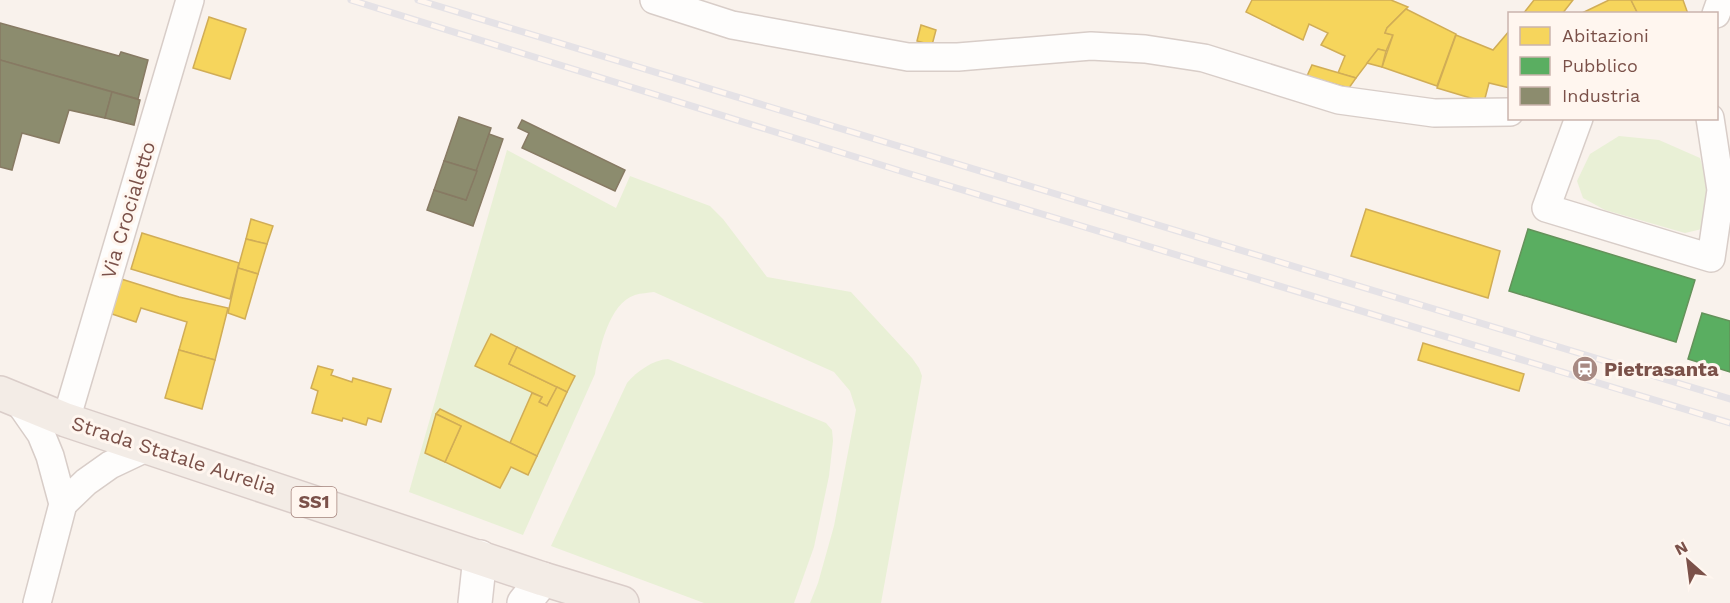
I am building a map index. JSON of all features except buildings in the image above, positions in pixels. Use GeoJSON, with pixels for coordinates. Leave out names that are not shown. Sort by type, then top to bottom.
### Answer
{"type":"FeatureCollection","features":[{"type":"Feature","properties":{"kind":"main road","name":"Strada Statale Aurelia"},"geometry":{"type":"LineString","coordinates":[[9,397],[66,420],[480,557],[534,591],[622,603]]}},
{"type":"Feature","properties":{"kind":"street","name":"Via Crocialetto"},"geometry":{"type":"LineString","coordinates":[[66,420],[190,0]]}},
{"type":"Feature","properties":{"kind":"street"},"geometry":{"type":"LineString","coordinates":[[654,0],[732,25],[908,57],[958,57],[1091,46],[1145,49],[1204,58],[1340,100],[1434,113],[1508,112]]}},
{"type":"Feature","properties":{"kind":"street"},"geometry":{"type":"LineString","coordinates":[[1578,120],[1546,208],[1711,258],[1721,190],[1710,120]]}},
{"type":"Feature","properties":{"kind":"street"},"geometry":{"type":"LineString","coordinates":[[9,397],[41,434],[50,456],[63,504],[37,603]]}},
{"type":"Feature","properties":{"kind":"street"},"geometry":{"type":"LineString","coordinates":[[63,504],[86,482],[110,465],[148,447]]}},
{"type":"Feature","properties":{"kind":"street"},"geometry":{"type":"LineString","coordinates":[[475,603],[480,557]]}},
{"type":"Feature","properties":{"kind":"green space"},"geometry":{"type":"Polygon","coordinates":[[[1619,136],[1659,140],[1700,158],[1711,197],[1702,229],[1685,233],[1605,210],[1583,198],[1577,181],[1590,154],[1619,136]]]}},
{"type":"Feature","properties":{"kind":"green space"},"geometry":{"type":"Polygon","coordinates":[[[507,150],[616,208],[630,176],[710,206],[723,219],[767,277],[851,292],[912,358],[922,376],[881,603],[810,603],[834,526],[856,410],[850,391],[834,372],[654,292],[637,294],[626,300],[612,317],[599,353],[595,374],[523,535],[409,492],[507,150]]]}},
{"type":"Feature","properties":{"kind":"green space"},"geometry":{"type":"Polygon","coordinates":[[[668,359],[826,423],[832,430],[829,476],[814,547],[794,603],[704,603],[551,546],[627,383],[646,367],[657,361],[668,359]]]}},
{"type":"Feature","properties":{"kind":"railway"},"geometry":{"type":"LineString","coordinates":[[351,0],[907,173],[1730,423]]}},
{"type":"Feature","properties":{"kind":"railway"},"geometry":{"type":"LineString","coordinates":[[418,0],[1730,399]]}},
{"type":"Feature","properties":{"kind":"place","name":"Pietrasanta"},"geometry":{"type":"Point","coordinates":[1585,369]}}]}
